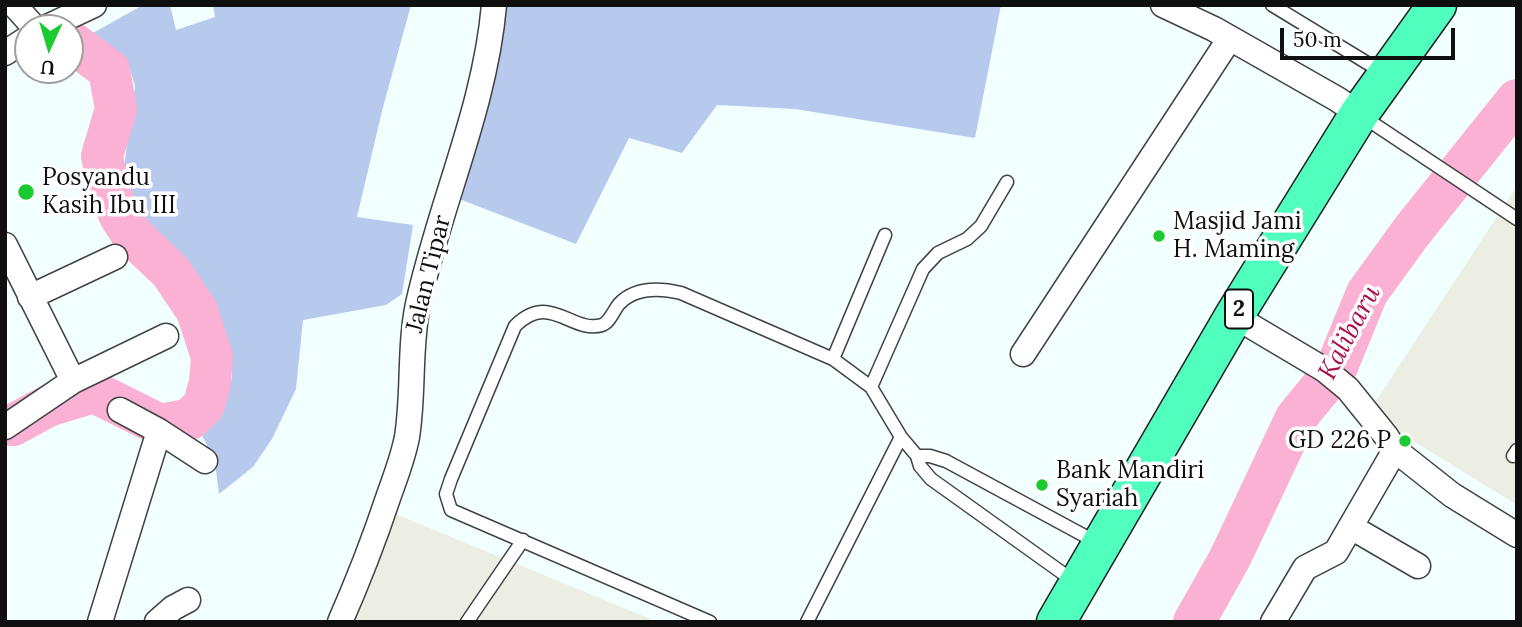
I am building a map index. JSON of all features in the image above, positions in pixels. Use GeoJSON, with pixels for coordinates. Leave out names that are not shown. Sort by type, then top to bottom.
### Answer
{"type":"FeatureCollection","features":[{"type":"Feature","properties":{"kind":"highway","name":"2"},"geometry":{"type":"LineString","coordinates":[[1026,622],[1067,576],[1348,106],[1375,67],[1406,5]]}},
{"type":"Feature","properties":{"kind":"highway","name":"2"},"geometry":{"type":"LineString","coordinates":[[1375,67],[1437,5]]}},
{"type":"Feature","properties":{"kind":"highway","name":"2"},"geometry":{"type":"LineString","coordinates":[[1089,538],[1234,316],[1348,106]]}},
{"type":"Feature","properties":{"kind":"highway","name":"2"},"geometry":{"type":"LineString","coordinates":[[1056,622],[1067,576]]}},
{"type":"Feature","properties":{"kind":"street"},"geometry":{"type":"LineString","coordinates":[[73,14],[94,5]]}},
{"type":"Feature","properties":{"kind":"street","name":"Jalan Tipar"},"geometry":{"type":"LineString","coordinates":[[340,622],[383,514],[405,446],[411,353],[418,304],[482,86],[494,5]]}},
{"type":"Feature","properties":{"kind":"street"},"geometry":{"type":"LineString","coordinates":[[1163,5],[1230,38],[1348,106]]}},
{"type":"Feature","properties":{"kind":"street"},"geometry":{"type":"LineString","coordinates":[[1023,354],[1230,38]]}},
{"type":"Feature","properties":{"kind":"street"},"geometry":{"type":"LineString","coordinates":[[7,254],[73,381]]}},
{"type":"Feature","properties":{"kind":"street"},"geometry":{"type":"LineString","coordinates":[[30,297],[114,257]]}},
{"type":"Feature","properties":{"kind":"street"},"geometry":{"type":"LineString","coordinates":[[1234,316],[1325,370],[1348,390],[1395,450],[1452,495],[1517,535]]}},
{"type":"Feature","properties":{"kind":"street"},"geometry":{"type":"LineString","coordinates":[[5,427],[73,381],[166,336]]}},
{"type":"Feature","properties":{"kind":"street"},"geometry":{"type":"LineString","coordinates":[[120,410],[205,461]]}},
{"type":"Feature","properties":{"kind":"street"},"geometry":{"type":"LineString","coordinates":[[100,622],[159,431]]}},
{"type":"Feature","properties":{"kind":"street"},"geometry":{"type":"LineString","coordinates":[[1273,622],[1305,568],[1336,552],[1395,450]]}},
{"type":"Feature","properties":{"kind":"street"},"geometry":{"type":"LineString","coordinates":[[1351,527],[1418,566]]}},
{"type":"Feature","properties":{"kind":"street"},"geometry":{"type":"LineString","coordinates":[[157,622],[173,608],[188,600]]}},
{"type":"Feature","properties":{"kind":"lane"},"geometry":{"type":"LineString","coordinates":[[1272,5],[1375,67]]}},
{"type":"Feature","properties":{"kind":"lane"},"geometry":{"type":"LineString","coordinates":[[1348,106],[1467,186],[1514,213]]}},
{"type":"Feature","properties":{"kind":"lane"},"geometry":{"type":"LineString","coordinates":[[871,387],[923,269],[938,253],[967,239],[981,226],[1007,183]]}},
{"type":"Feature","properties":{"kind":"lane"},"geometry":{"type":"LineString","coordinates":[[833,359],[885,235]]}},
{"type":"Feature","properties":{"kind":"lane"},"geometry":{"type":"LineString","coordinates":[[710,622],[451,510],[446,494],[514,326],[525,316],[550,312],[587,325],[602,325],[621,302],[647,289],[657,288],[681,293],[833,359],[871,387],[901,437],[931,479],[1067,576]]}},
{"type":"Feature","properties":{"kind":"lane"},"geometry":{"type":"LineString","coordinates":[[807,622],[901,437]]}},
{"type":"Feature","properties":{"kind":"lane"},"geometry":{"type":"LineString","coordinates":[[916,456],[930,456],[946,461],[1089,538]]}},
{"type":"Feature","properties":{"kind":"lane"},"geometry":{"type":"LineString","coordinates":[[467,622],[523,540]]}},
{"type":"Feature","properties":{"kind":"shaded area"},"geometry":{"type":"Polygon","coordinates":[[[143,5],[170,5],[176,30],[215,17],[213,5],[411,5],[357,217],[413,225],[402,294],[386,305],[303,320],[296,389],[272,439],[253,467],[219,494],[215,462],[199,429],[217,414],[232,378],[231,348],[210,302],[158,239],[145,228],[122,182],[135,86],[128,63],[84,38],[143,5]]]}},
{"type":"Feature","properties":{"kind":"shaded area"},"geometry":{"type":"Polygon","coordinates":[[[495,5],[1001,5],[975,138],[795,109],[717,105],[682,153],[629,138],[576,244],[454,197],[495,5]]]}},
{"type":"Feature","properties":{"kind":"shaded area"},"geometry":{"type":"Polygon","coordinates":[[[1517,186],[1517,505],[1368,413],[1517,186]]]}},
{"type":"Feature","properties":{"kind":"shaded area"},"geometry":{"type":"Polygon","coordinates":[[[388,511],[658,622],[344,622],[388,511]]]}},
{"type":"Feature","properties":{"kind":"waterway"},"geometry":{"type":"LineString","coordinates":[[13,425],[48,406],[94,392],[160,425],[190,419],[204,405],[210,382],[212,357],[197,311],[171,272],[133,236],[109,191],[102,156],[116,109],[109,70],[84,51]]}},
{"type":"Feature","properties":{"kind":"waterway","name":"Kalibaru"},"geometry":{"type":"LineString","coordinates":[[1194,622],[1230,558],[1296,418],[1336,369],[1367,293],[1412,231],[1517,100]]}},
{"type":"Feature","properties":{"kind":"place","name":"Posyandu Kasih Ibu III"},"geometry":{"type":"Point","coordinates":[26,192]}},
{"type":"Feature","properties":{"kind":"place","name":"Masjid Jami H. Maming"},"geometry":{"type":"Point","coordinates":[1159,236]}},
{"type":"Feature","properties":{"kind":"place","name":"GD 226 P"},"geometry":{"type":"Point","coordinates":[1405,441]}},
{"type":"Feature","properties":{"kind":"place","name":"Bank Mandiri Syariah"},"geometry":{"type":"Point","coordinates":[1042,485]}}]}
